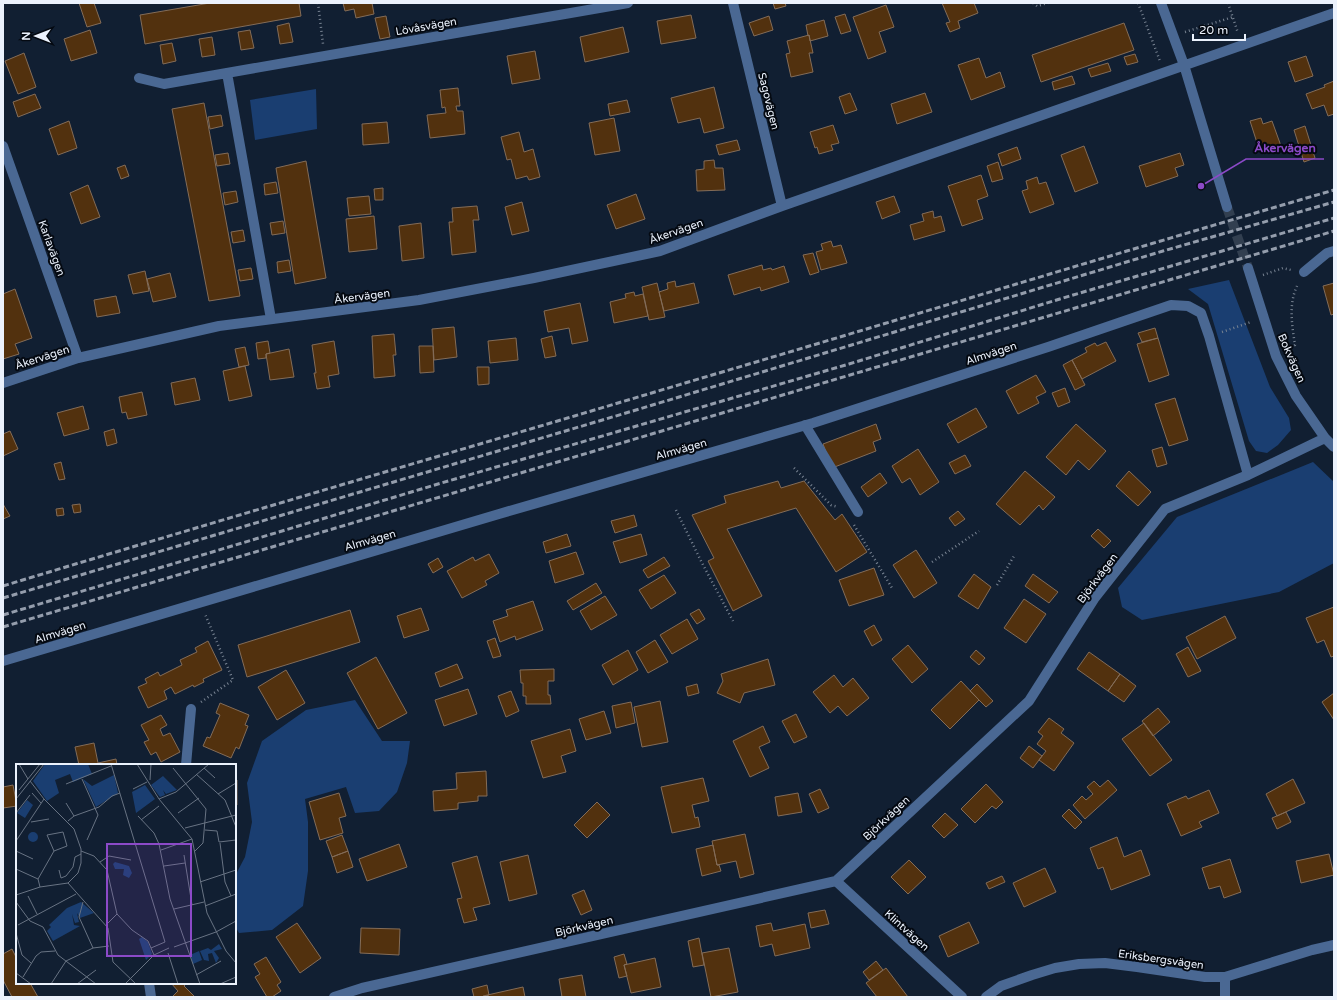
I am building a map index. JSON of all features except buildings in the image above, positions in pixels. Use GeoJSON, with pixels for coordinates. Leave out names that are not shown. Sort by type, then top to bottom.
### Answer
{"type":"FeatureCollection","features":[{"type":"Feature","properties":{"kind":"street","name":"Lövåsvägen"},"geometry":{"type":"LineString","coordinates":[[139,78],[164,84],[628,3]]}},
{"type":"Feature","properties":{"kind":"street","name":"Sagovägen"},"geometry":{"type":"LineString","coordinates":[[733,3],[782,206]]}},
{"type":"Feature","properties":{"kind":"street"},"geometry":{"type":"LineString","coordinates":[[1161,3],[1184,65],[1228,207]]}},
{"type":"Feature","properties":{"kind":"street","name":"Åkervägen"},"geometry":{"type":"LineString","coordinates":[[3,383],[78,358],[220,326],[419,300],[534,278],[660,251],[782,206],[1334,13]]}},
{"type":"Feature","properties":{"kind":"street"},"geometry":{"type":"LineString","coordinates":[[227,73],[271,319]]}},
{"type":"Feature","properties":{"kind":"street","name":"Karlavägen"},"geometry":{"type":"LineString","coordinates":[[3,146],[78,358]]}},
{"type":"Feature","properties":{"kind":"street"},"geometry":{"type":"LineString","coordinates":[[1304,272],[1327,253],[1334,251]]}},
{"type":"Feature","properties":{"kind":"street","name":"Bokvägen"},"geometry":{"type":"LineString","coordinates":[[1248,268],[1276,356],[1296,396],[1325,438],[1334,447]]}},
{"type":"Feature","properties":{"kind":"street","name":"Almvägen"},"geometry":{"type":"LineString","coordinates":[[3,661],[805,425],[1048,348],[1172,305],[1188,306],[1201,313],[1209,336],[1248,475]]}},
{"type":"Feature","properties":{"kind":"street"},"geometry":{"type":"LineString","coordinates":[[805,425],[858,512]]}},
{"type":"Feature","properties":{"kind":"street","name":"Björkvägen"},"geometry":{"type":"LineString","coordinates":[[334,997],[362,988],[836,881],[1029,701],[1094,599],[1165,509],[1248,475],[1325,438]]}},
{"type":"Feature","properties":{"kind":"street"},"geometry":{"type":"LineString","coordinates":[[186,764],[191,709]]}},
{"type":"Feature","properties":{"kind":"street","name":"Klintvägen"},"geometry":{"type":"LineString","coordinates":[[836,881],[962,997]]}},
{"type":"Feature","properties":{"kind":"street","name":"Eriksbergsvägen"},"geometry":{"type":"LineString","coordinates":[[986,997],[1001,986],[1026,977],[1055,968],[1079,964],[1105,963],[1205,977],[1225,977],[1312,950],[1334,945]]}},
{"type":"Feature","properties":{"kind":"street"},"geometry":{"type":"LineString","coordinates":[[1225,977],[1225,997]]}},
{"type":"Feature","properties":{"kind":"street"},"geometry":{"type":"LineString","coordinates":[[149,984],[151,997]]}},
{"type":"Feature","properties":{"kind":"path"},"geometry":{"type":"LineString","coordinates":[[318,3],[324,56]]}},
{"type":"Feature","properties":{"kind":"path"},"geometry":{"type":"LineString","coordinates":[[1033,3],[1037,6],[1048,3]]}},
{"type":"Feature","properties":{"kind":"path"},"geometry":{"type":"LineString","coordinates":[[1138,3],[1161,64]]}},
{"type":"Feature","properties":{"kind":"path"},"geometry":{"type":"LineString","coordinates":[[1228,3],[1243,45]]}},
{"type":"Feature","properties":{"kind":"path"},"geometry":{"type":"LineString","coordinates":[[1173,35],[1233,17]]}},
{"type":"Feature","properties":{"kind":"path"},"geometry":{"type":"LineString","coordinates":[[1251,278],[1283,268],[1304,272],[1294,291],[1291,314],[1295,345],[1276,356]]}},
{"type":"Feature","properties":{"kind":"path"},"geometry":{"type":"LineString","coordinates":[[1209,336],[1263,318]]}},
{"type":"Feature","properties":{"kind":"path"},"geometry":{"type":"LineString","coordinates":[[794,468],[832,505],[844,510]]}},
{"type":"Feature","properties":{"kind":"path"},"geometry":{"type":"LineString","coordinates":[[676,510],[733,621]]}},
{"type":"Feature","properties":{"kind":"path"},"geometry":{"type":"LineString","coordinates":[[852,523],[892,588]]}},
{"type":"Feature","properties":{"kind":"path"},"geometry":{"type":"LineString","coordinates":[[932,562],[979,532]]}},
{"type":"Feature","properties":{"kind":"path"},"geometry":{"type":"LineString","coordinates":[[997,585],[1014,556]]}},
{"type":"Feature","properties":{"kind":"path"},"geometry":{"type":"LineString","coordinates":[[191,709],[233,680],[200,602]]}},
{"type":"Feature","properties":{"kind":"shaded area"},"geometry":{"type":"Polygon","coordinates":[[[316,89],[317,129],[255,140],[250,100],[316,89]]]}},
{"type":"Feature","properties":{"kind":"shaded area"},"geometry":{"type":"Polygon","coordinates":[[[1229,280],[1270,387],[1289,418],[1291,430],[1278,445],[1267,453],[1256,451],[1249,441],[1208,304],[1188,289],[1229,280]]]}},
{"type":"Feature","properties":{"kind":"shaded area"},"geometry":{"type":"Polygon","coordinates":[[[1313,462],[1334,482],[1334,563],[1279,592],[1142,620],[1122,607],[1118,588],[1177,517],[1313,462]]]}},
{"type":"Feature","properties":{"kind":"shaded area"},"geometry":{"type":"Polygon","coordinates":[[[355,700],[382,741],[410,741],[407,763],[397,792],[379,811],[355,813],[346,787],[305,799],[308,822],[308,871],[303,906],[272,930],[239,933],[236,928],[236,874],[245,857],[252,822],[247,783],[262,741],[306,710],[355,700]]]}},
{"type":"Feature","properties":{"kind":"tunnel"},"geometry":{"type":"LineString","coordinates":[[1227,207],[1248,268]]}},
{"type":"Feature","properties":{"kind":"railway"},"geometry":{"type":"LineString","coordinates":[[3,586],[1334,190]]}},
{"type":"Feature","properties":{"kind":"railway"},"geometry":{"type":"LineString","coordinates":[[3,598],[636,410],[1163,251],[1334,202]]}},
{"type":"Feature","properties":{"kind":"railway"},"geometry":{"type":"LineString","coordinates":[[3,615],[438,484],[849,364],[1063,298],[1334,218]]}},
{"type":"Feature","properties":{"kind":"railway"},"geometry":{"type":"LineString","coordinates":[[3,627],[1334,231]]}},
{"type":"Feature","properties":{"kind":"place","name":"Åkervägen"},"geometry":{"type":"Point","coordinates":[1201,186]}}]}
